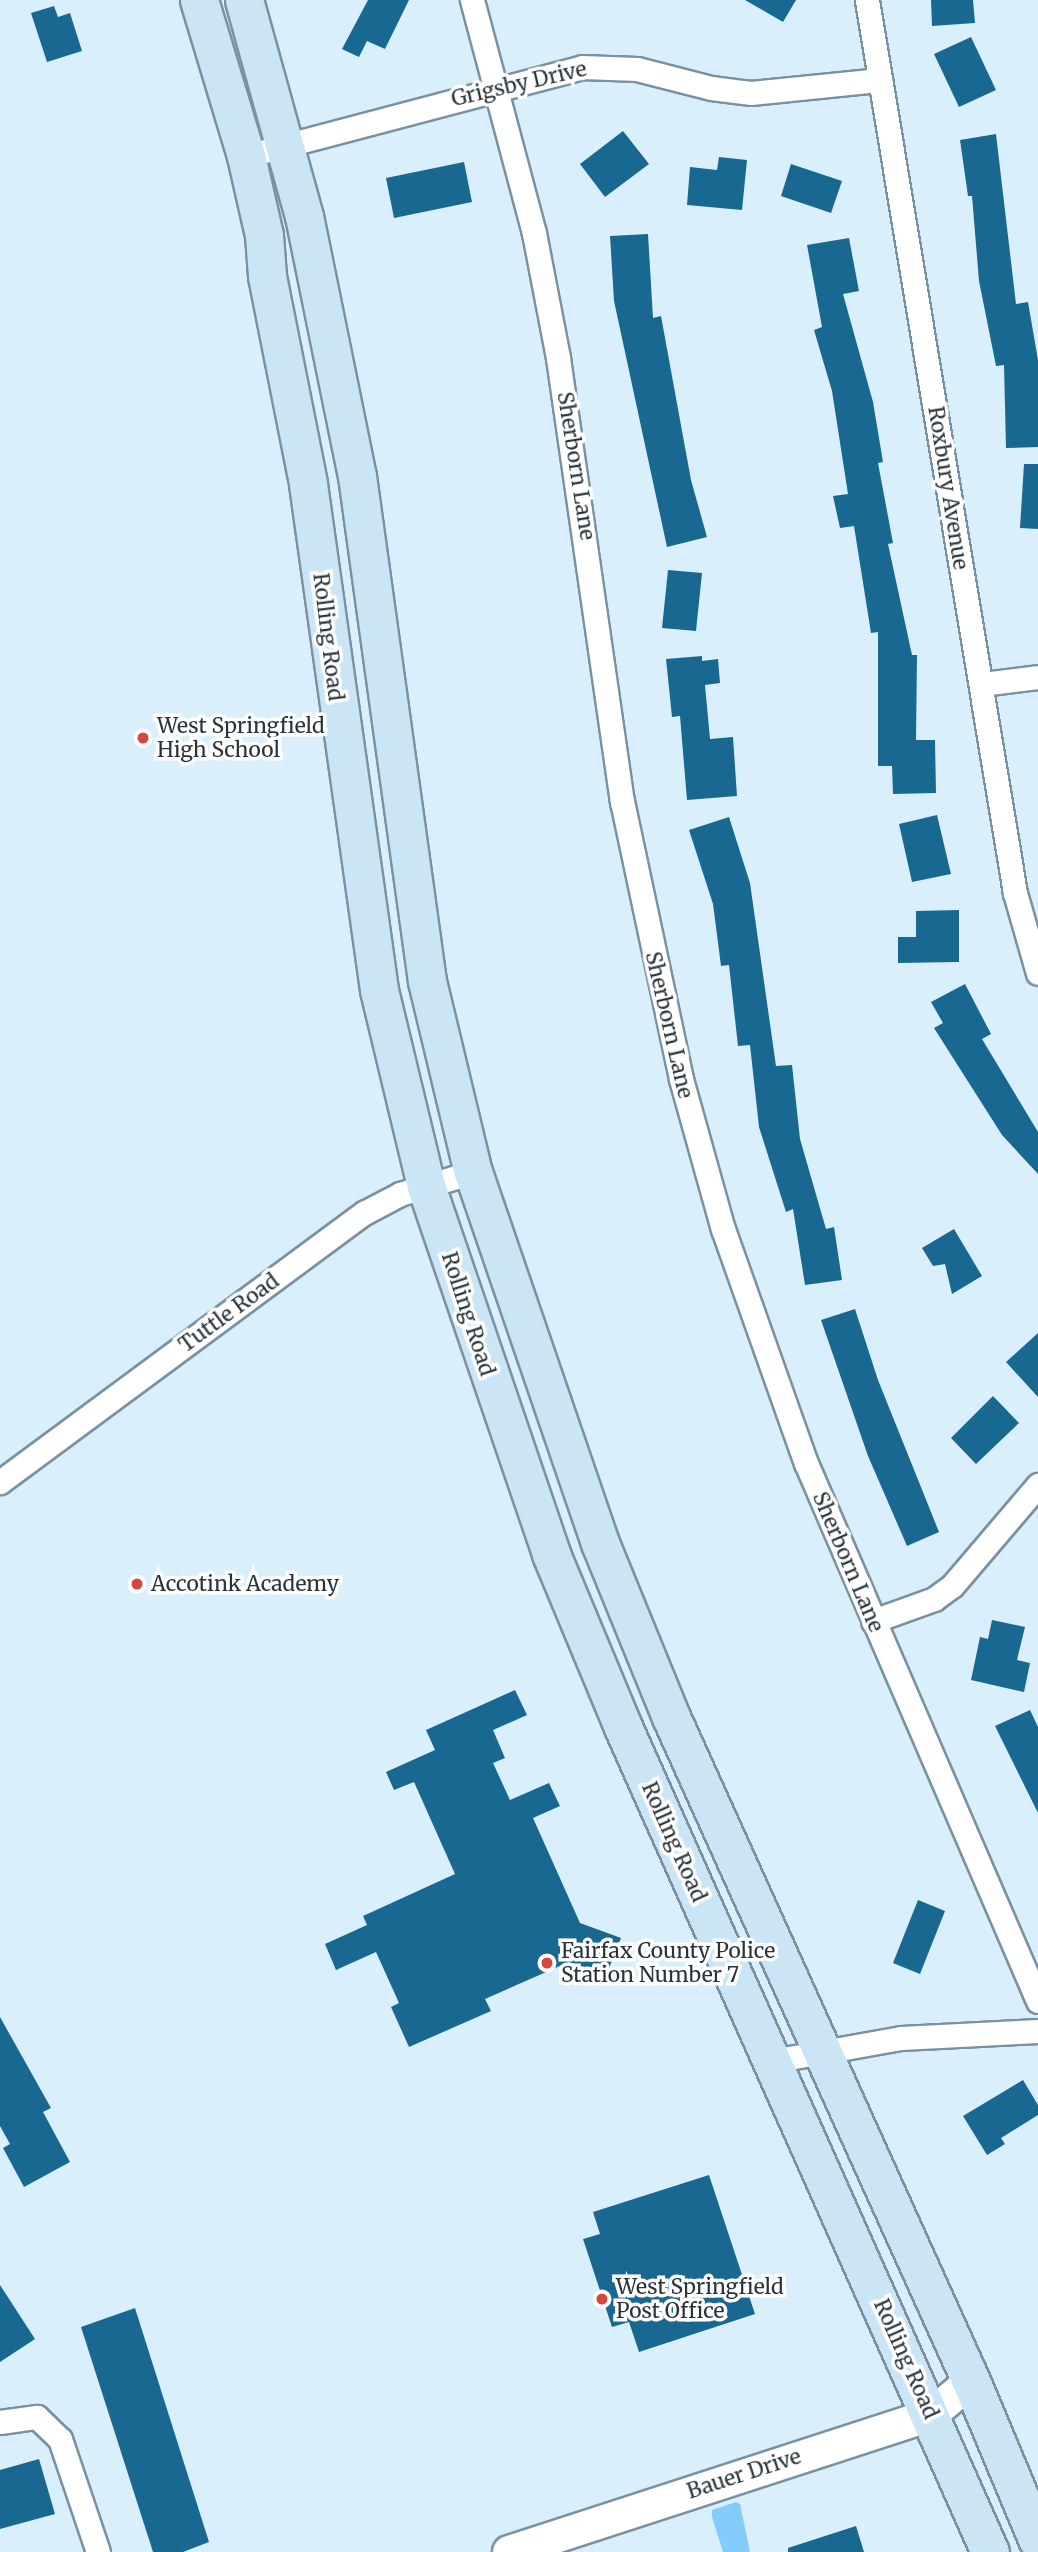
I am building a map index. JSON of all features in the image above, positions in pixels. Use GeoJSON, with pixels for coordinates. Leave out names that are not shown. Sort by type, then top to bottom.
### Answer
{"type":"FeatureCollection","features":[{"type":"Feature","properties":{"kind":"main road","name":"Rolling Road"},"geometry":{"type":"LineString","coordinates":[[199,0],[246,156],[308,484],[379,990],[426,1186],[551,1554],[990,2552]]}},
{"type":"Feature","properties":{"kind":"main road"},"geometry":{"type":"LineString","coordinates":[[244,0],[285,143],[357,476],[428,981],[473,1172],[600,1543],[671,1717],[971,2381],[1038,2541]]}},
{"type":"Feature","properties":{"kind":"street","name":"Sherborn Lane"},"geometry":{"type":"LineString","coordinates":[[472,0],[497,88],[558,358],[622,801],[677,1066],[763,1349],[873,1621],[1038,2001]]}},
{"type":"Feature","properties":{"kind":"street","name":"Roxbury Avenue"},"geometry":{"type":"LineString","coordinates":[[867,0],[983,684],[1015,893],[1038,974]]}},
{"type":"Feature","properties":{"kind":"street","name":"Grigsby Drive"},"geometry":{"type":"LineString","coordinates":[[246,156],[285,143],[564,70],[601,66],[751,93],[880,80]]}},
{"type":"Feature","properties":{"kind":"street"},"geometry":{"type":"LineString","coordinates":[[983,684],[1038,677]]}},
{"type":"Feature","properties":{"kind":"street","name":"Tuttle Road"},"geometry":{"type":"LineString","coordinates":[[0,1482],[364,1213],[426,1186],[473,1172]]}},
{"type":"Feature","properties":{"kind":"street"},"geometry":{"type":"LineString","coordinates":[[873,1621],[934,1599],[952,1586],[1038,1485]]}},
{"type":"Feature","properties":{"kind":"street"},"geometry":{"type":"LineString","coordinates":[[772,2061],[901,2038],[1038,2031]]}},
{"type":"Feature","properties":{"kind":"street","name":"Bauer Drive"},"geometry":{"type":"LineString","coordinates":[[509,2552],[930,2414],[971,2381]]}},
{"type":"Feature","properties":{"kind":"street"},"geometry":{"type":"LineString","coordinates":[[0,2422],[37,2417],[60,2439],[99,2552]]}},
{"type":"Feature","properties":{"kind":"shaded area"},"geometry":{"type":"Polygon","coordinates":[[[736,2502],[740,2504],[750,2552],[723,2552],[712,2517],[712,2510],[736,2502]]]}},
{"type":"Feature","properties":{"kind":"building"},"geometry":{"type":"Polygon","coordinates":[[[368,0],[409,0],[385,49],[367,41],[359,57],[342,49],[368,0]]]}},
{"type":"Feature","properties":{"kind":"building"},"geometry":{"type":"Polygon","coordinates":[[[745,0],[796,0],[783,22],[745,0]]]}},
{"type":"Feature","properties":{"kind":"building"},"geometry":{"type":"Polygon","coordinates":[[[931,0],[973,0],[975,23],[932,26],[931,0]]]}},
{"type":"Feature","properties":{"kind":"building"},"geometry":{"type":"Polygon","coordinates":[[[54,6],[58,17],[70,13],[82,51],[47,62],[31,13],[54,6]]]}},
{"type":"Feature","properties":{"kind":"building"},"geometry":{"type":"Polygon","coordinates":[[[971,37],[996,90],[959,107],[934,54],[971,37]]]}},
{"type":"Feature","properties":{"kind":"building"},"geometry":{"type":"Polygon","coordinates":[[[623,131],[649,164],[605,197],[580,164],[623,131]]]}},
{"type":"Feature","properties":{"kind":"building"},"geometry":{"type":"Polygon","coordinates":[[[996,134],[1016,304],[1028,302],[1038,360],[1038,447],[1006,448],[1004,365],[996,366],[979,281],[972,196],[968,196],[960,140],[996,134]]]}},
{"type":"Feature","properties":{"kind":"building"},"geometry":{"type":"Polygon","coordinates":[[[719,157],[747,160],[742,210],[687,205],[690,167],[717,170],[719,157]]]}},
{"type":"Feature","properties":{"kind":"building"},"geometry":{"type":"Polygon","coordinates":[[[464,162],[472,202],[394,218],[386,178],[464,162]]]}},
{"type":"Feature","properties":{"kind":"building"},"geometry":{"type":"Polygon","coordinates":[[[791,164],[842,181],[831,213],[781,196],[791,164]]]}},
{"type":"Feature","properties":{"kind":"building"},"geometry":{"type":"Polygon","coordinates":[[[648,234],[653,318],[661,316],[691,480],[707,537],[667,547],[614,301],[610,236],[648,234]]]}},
{"type":"Feature","properties":{"kind":"building"},"geometry":{"type":"Polygon","coordinates":[[[849,238],[859,291],[843,294],[873,402],[883,462],[878,463],[893,543],[888,544],[912,655],[917,655],[916,740],[935,740],[936,793],[893,794],[892,766],[878,766],[878,632],[871,633],[854,526],[840,528],[833,496],[848,494],[832,391],[814,330],[822,327],[807,245],[849,238]]]}},
{"type":"Feature","properties":{"kind":"building"},"geometry":{"type":"Polygon","coordinates":[[[1024,464],[1038,464],[1038,529],[1020,528],[1024,464]]]}},
{"type":"Feature","properties":{"kind":"building"},"geometry":{"type":"Polygon","coordinates":[[[668,570],[702,573],[696,631],[662,628],[668,570]]]}},
{"type":"Feature","properties":{"kind":"building"},"geometry":{"type":"Polygon","coordinates":[[[702,656],[702,661],[718,659],[720,683],[705,685],[710,739],[733,737],[737,796],[687,800],[680,716],[672,717],[666,659],[702,656]]]}},
{"type":"Feature","properties":{"kind":"building"},"geometry":{"type":"Polygon","coordinates":[[[937,815],[951,874],[912,882],[899,824],[937,815]]]}},
{"type":"Feature","properties":{"kind":"building"},"geometry":{"type":"Polygon","coordinates":[[[729,817],[750,883],[776,1066],[792,1065],[800,1139],[826,1229],[834,1227],[842,1280],[805,1285],[793,1209],[786,1212],[759,1127],[750,1045],[738,1046],[729,965],[721,966],[713,904],[689,830],[729,817]]]}},
{"type":"Feature","properties":{"kind":"building"},"geometry":{"type":"Polygon","coordinates":[[[959,910],[959,962],[898,963],[898,937],[916,937],[916,911],[959,910]]]}},
{"type":"Feature","properties":{"kind":"building"},"geometry":{"type":"Polygon","coordinates":[[[965,984],[991,1034],[982,1039],[1038,1132],[1038,1174],[1002,1135],[934,1028],[943,1023],[931,1002],[965,984]]]}},
{"type":"Feature","properties":{"kind":"building"},"geometry":{"type":"Polygon","coordinates":[[[954,1229],[982,1276],[952,1294],[945,1264],[933,1266],[922,1248],[954,1229]]]}},
{"type":"Feature","properties":{"kind":"building"},"geometry":{"type":"Polygon","coordinates":[[[855,1309],[878,1380],[939,1532],[907,1546],[868,1456],[821,1320],[855,1309]]]}},
{"type":"Feature","properties":{"kind":"building"},"geometry":{"type":"Polygon","coordinates":[[[1038,1333],[1038,1397],[1006,1362],[1038,1333]]]}},
{"type":"Feature","properties":{"kind":"building"},"geometry":{"type":"Polygon","coordinates":[[[993,1396],[1019,1423],[976,1464],[951,1438],[993,1396]]]}},
{"type":"Feature","properties":{"kind":"building"},"geometry":{"type":"Polygon","coordinates":[[[992,1620],[1025,1627],[1017,1660],[1030,1663],[1024,1692],[971,1680],[980,1637],[988,1639],[992,1620]]]}},
{"type":"Feature","properties":{"kind":"building"},"geometry":{"type":"Polygon","coordinates":[[[515,1690],[527,1715],[493,1730],[505,1758],[493,1763],[510,1800],[549,1783],[560,1806],[533,1818],[580,1923],[621,1938],[606,1976],[569,1962],[485,1999],[491,2011],[409,2047],[391,2007],[399,2003],[376,1952],[336,1970],[325,1944],[367,1925],[363,1916],[455,1874],[414,1782],[394,1790],[386,1772],[435,1750],[426,1730],[515,1690]]]}},
{"type":"Feature","properties":{"kind":"building"},"geometry":{"type":"Polygon","coordinates":[[[1030,1710],[1038,1727],[1038,1813],[995,1726],[1030,1710]]]}},
{"type":"Feature","properties":{"kind":"building"},"geometry":{"type":"Polygon","coordinates":[[[918,1900],[945,1911],[920,1974],[893,1963],[918,1900]]]}},
{"type":"Feature","properties":{"kind":"building"},"geometry":{"type":"Polygon","coordinates":[[[0,2017],[51,2108],[43,2112],[70,2162],[24,2187],[3,2148],[10,2144],[0,2126],[0,2017]]]}},
{"type":"Feature","properties":{"kind":"building"},"geometry":{"type":"Polygon","coordinates":[[[1023,2080],[1038,2105],[1038,2115],[1001,2138],[1005,2144],[987,2155],[963,2116],[1023,2080]]]}},
{"type":"Feature","properties":{"kind":"building"},"geometry":{"type":"Polygon","coordinates":[[[709,2175],[755,2314],[639,2352],[629,2322],[612,2327],[583,2239],[600,2234],[593,2212],[709,2175]]]}},
{"type":"Feature","properties":{"kind":"building"},"geometry":{"type":"Polygon","coordinates":[[[0,2285],[35,2339],[0,2362],[0,2285]]]}},
{"type":"Feature","properties":{"kind":"building"},"geometry":{"type":"Polygon","coordinates":[[[135,2308],[209,2542],[183,2552],[153,2552],[81,2327],[135,2308]]]}},
{"type":"Feature","properties":{"kind":"building"},"geometry":{"type":"Polygon","coordinates":[[[39,2459],[55,2514],[0,2529],[0,2470],[39,2459]]]}},
{"type":"Feature","properties":{"kind":"building"},"geometry":{"type":"Polygon","coordinates":[[[856,2526],[864,2552],[788,2552],[788,2548],[856,2526]]]}},
{"type":"Feature","properties":{"kind":"place","name":"West Springfield High School"},"geometry":{"type":"Point","coordinates":[143,738]}},
{"type":"Feature","properties":{"kind":"place","name":"Accotink Academy"},"geometry":{"type":"Point","coordinates":[137,1584]}},
{"type":"Feature","properties":{"kind":"place","name":"Fairfax County Police Station Number 7"},"geometry":{"type":"Point","coordinates":[547,1963]}},
{"type":"Feature","properties":{"kind":"place","name":"West Springfield Post Office"},"geometry":{"type":"Point","coordinates":[602,2299]}}]}
